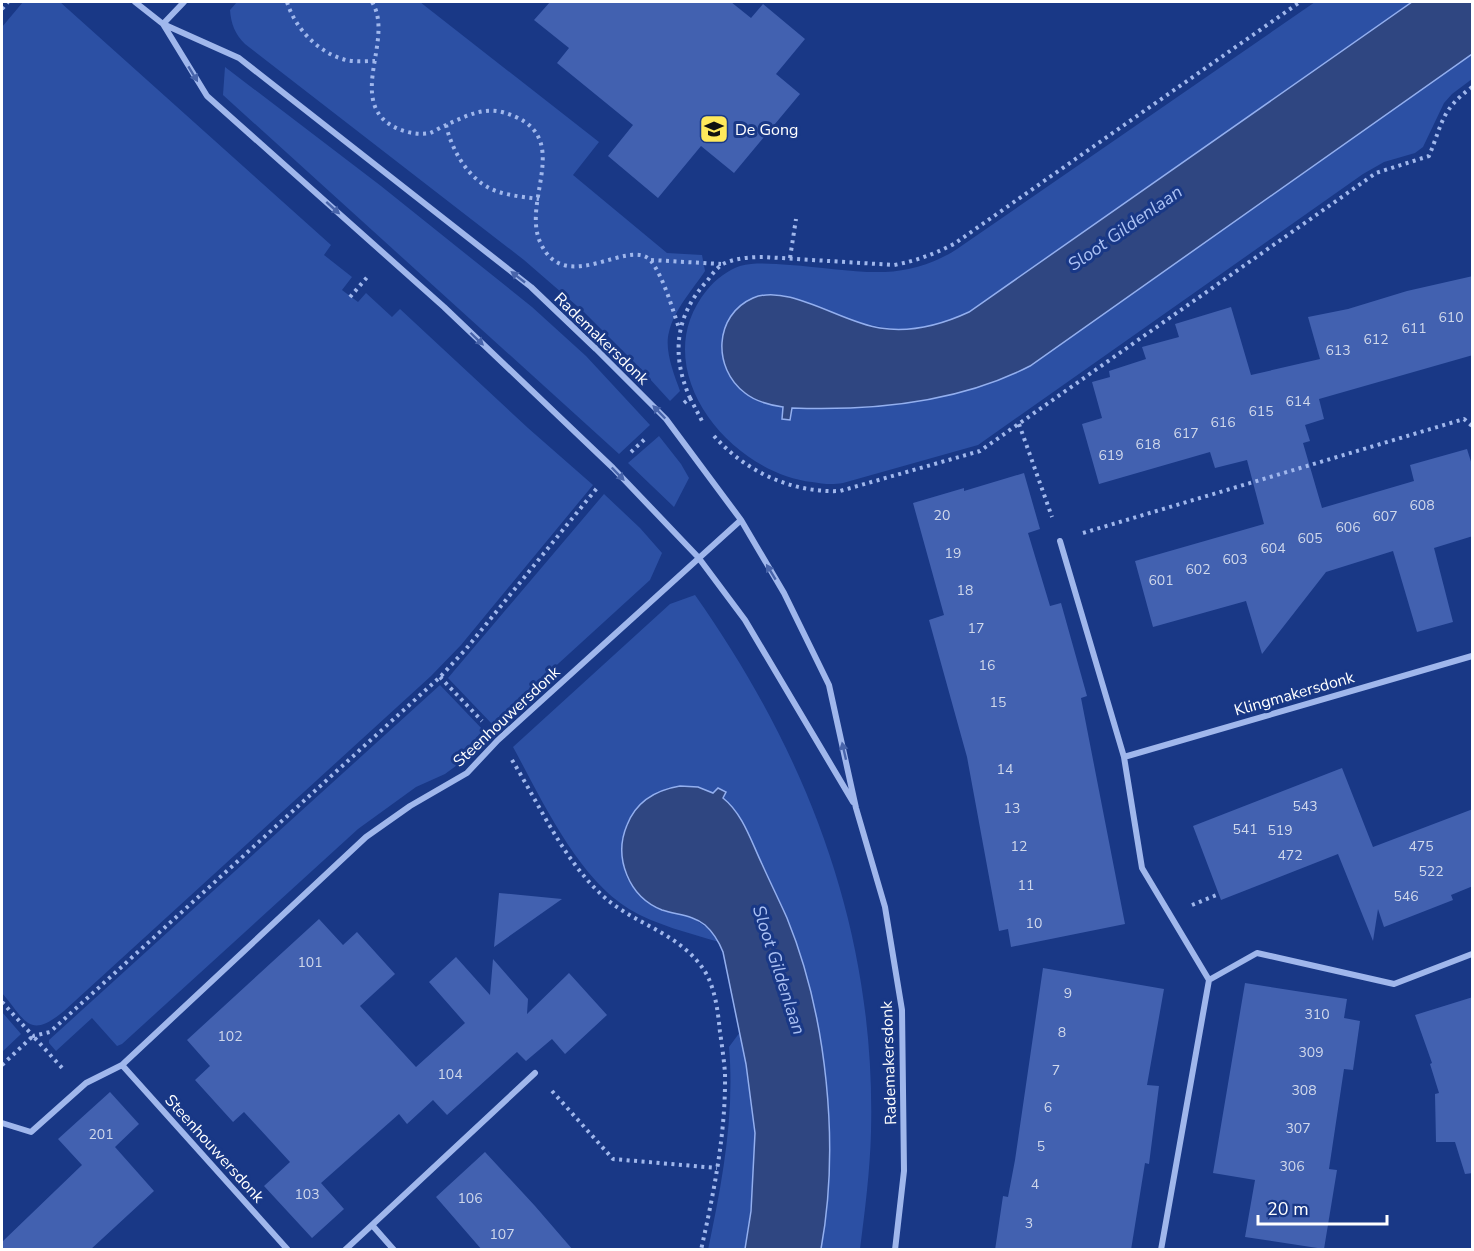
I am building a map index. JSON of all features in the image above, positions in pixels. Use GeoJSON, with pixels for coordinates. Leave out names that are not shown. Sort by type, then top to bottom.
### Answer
{"type":"FeatureCollection","features":[{"type":"Feature","properties":{"kind":"street","name":"Rademakersdonk"},"geometry":{"type":"LineString","coordinates":[[135,2],[163,24],[239,58],[531,287],[596,348],[666,419],[741,520],[784,593],[829,685],[856,808],[885,906],[902,1010],[904,1171],[895,1250]]}},
{"type":"Feature","properties":{"kind":"street"},"geometry":{"type":"LineString","coordinates":[[163,24],[184,2]]}},
{"type":"Feature","properties":{"kind":"street","name":"Rademakersdonk"},"geometry":{"type":"LineString","coordinates":[[163,24],[207,96],[444,307],[613,468],[698,557],[744,620],[856,808]]}},
{"type":"Feature","properties":{"kind":"street","name":"Steenhouwersdonk"},"geometry":{"type":"LineString","coordinates":[[2,1123],[31,1132],[86,1083],[122,1065],[366,837],[410,806],[467,773],[498,740],[741,520]]}},
{"type":"Feature","properties":{"kind":"street"},"geometry":{"type":"LineString","coordinates":[[1060,541],[1124,757],[1142,868],[1209,980],[1161,1250]]}},
{"type":"Feature","properties":{"kind":"street","name":"Klingmakersdonk"},"geometry":{"type":"LineString","coordinates":[[1124,757],[1473,656]]}},
{"type":"Feature","properties":{"kind":"street"},"geometry":{"type":"LineString","coordinates":[[1209,980],[1257,953],[1395,984],[1473,954]]}},
{"type":"Feature","properties":{"kind":"street","name":"Steenhouwersdonk"},"geometry":{"type":"LineString","coordinates":[[122,1065],[288,1250]]}},
{"type":"Feature","properties":{"kind":"street"},"geometry":{"type":"LineString","coordinates":[[345,1250],[535,1073]]}},
{"type":"Feature","properties":{"kind":"street"},"geometry":{"type":"LineString","coordinates":[[372,1225],[394,1250]]}},
{"type":"Feature","properties":{"kind":"path"},"geometry":{"type":"LineString","coordinates":[[2,9],[8,2]]}},
{"type":"Feature","properties":{"kind":"path"},"geometry":{"type":"LineString","coordinates":[[286,2],[307,38],[324,50],[346,60],[375,61]]}},
{"type":"Feature","properties":{"kind":"path"},"geometry":{"type":"LineString","coordinates":[[372,2],[379,26],[372,86],[375,105],[381,118],[392,127],[412,132],[430,133],[486,109],[514,116],[528,125],[538,137],[544,155],[536,221],[541,244],[552,258],[566,266],[581,267],[621,256],[722,264],[751,257],[885,265],[908,263],[935,254],[954,244],[1300,2]]}},
{"type":"Feature","properties":{"kind":"path"},"geometry":{"type":"LineString","coordinates":[[712,434],[726,449],[761,473],[798,487],[840,491],[980,451],[1376,173],[1429,156],[1446,112],[1456,99],[1473,87]]}},
{"type":"Feature","properties":{"kind":"path"},"geometry":{"type":"LineString","coordinates":[[446,125],[456,154],[480,182],[495,190],[538,199]]}},
{"type":"Feature","properties":{"kind":"path"},"geometry":{"type":"LineString","coordinates":[[790,258],[796,219]]}},
{"type":"Feature","properties":{"kind":"path"},"geometry":{"type":"LineString","coordinates":[[650,260],[660,277],[680,329]]}},
{"type":"Feature","properties":{"kind":"path"},"geometry":{"type":"LineString","coordinates":[[707,428],[690,398],[682,376],[678,357],[680,329],[683,317],[694,298],[722,264]]}},
{"type":"Feature","properties":{"kind":"path"},"geometry":{"type":"LineString","coordinates":[[350,297],[361,284]]}},
{"type":"Feature","properties":{"kind":"path"},"geometry":{"type":"LineString","coordinates":[[2,1065],[33,1036],[50,1032],[440,676],[466,649],[613,468],[690,398]]}},
{"type":"Feature","properties":{"kind":"path"},"geometry":{"type":"LineString","coordinates":[[1019,424],[1060,541],[1464,419],[1473,426]]}},
{"type":"Feature","properties":{"kind":"path"},"geometry":{"type":"LineString","coordinates":[[440,676],[508,752],[574,863],[587,880],[615,906],[680,945],[690,953],[706,975],[717,1009],[725,1073],[717,1168],[701,1250]]}},
{"type":"Feature","properties":{"kind":"path"},"geometry":{"type":"LineString","coordinates":[[2,1002],[80,1088]]}},
{"type":"Feature","properties":{"kind":"path"},"geometry":{"type":"LineString","coordinates":[[535,1073],[613,1159],[717,1168]]}},
{"type":"Feature","properties":{"kind":"shaded area"},"geometry":{"type":"Polygon","coordinates":[[[23,2],[60,2],[331,245],[324,255],[352,277],[342,290],[358,302],[366,293],[392,317],[400,309],[593,485],[461,645],[431,676],[64,1011],[52,1020],[35,1025],[23,1019],[2,993],[2,27],[23,2]]]}},
{"type":"Feature","properties":{"kind":"shaded area"},"geometry":{"type":"Polygon","coordinates":[[[237,2],[420,2],[599,142],[573,175],[667,253],[702,255],[705,271],[684,300],[669,332],[670,362],[680,391],[670,401],[584,312],[524,260],[245,44],[236,33],[231,20],[230,10],[237,2]]]}},
{"type":"Feature","properties":{"kind":"shaded area"},"geometry":{"type":"Polygon","coordinates":[[[1315,2],[1412,2],[976,308],[954,319],[934,326],[895,329],[855,321],[782,295],[768,294],[746,303],[727,325],[722,339],[725,368],[733,381],[754,399],[783,407],[782,419],[790,420],[791,408],[879,406],[1012,375],[1030,366],[1472,54],[1472,79],[1444,103],[1423,147],[1415,153],[1384,162],[1363,174],[978,445],[843,483],[820,483],[781,474],[751,459],[725,437],[704,411],[690,382],[685,351],[690,320],[707,290],[726,273],[740,266],[752,264],[885,272],[913,268],[932,262],[957,249],[1315,2]]]}},
{"type":"Feature","properties":{"kind":"shaded area"},"geometry":{"type":"Polygon","coordinates":[[[225,67],[381,186],[532,307],[586,356],[650,425],[619,454],[223,95],[225,67]]]}},
{"type":"Feature","properties":{"kind":"shaded area"},"geometry":{"type":"Polygon","coordinates":[[[659,436],[689,478],[674,507],[628,463],[659,436]]]}},
{"type":"Feature","properties":{"kind":"shaded area"},"geometry":{"type":"Polygon","coordinates":[[[604,494],[640,528],[662,553],[650,580],[492,724],[448,678],[604,494]]]}},
{"type":"Feature","properties":{"kind":"shaded area"},"geometry":{"type":"Polygon","coordinates":[[[695,595],[735,656],[771,719],[802,783],[828,849],[848,917],[862,987],[870,1058],[871,1132],[860,1249],[821,1249],[827,1208],[830,1124],[821,1040],[801,958],[787,919],[736,813],[721,798],[712,793],[696,789],[665,790],[651,796],[640,805],[630,817],[624,832],[622,849],[625,872],[634,887],[662,910],[686,916],[702,924],[719,942],[650,920],[629,909],[610,895],[593,878],[562,836],[513,747],[670,604],[695,595]]]}},
{"type":"Feature","properties":{"kind":"shaded area"},"geometry":{"type":"Polygon","coordinates":[[[440,685],[484,731],[476,747],[464,760],[445,774],[416,787],[358,829],[122,1044],[117,1046],[92,1018],[56,1051],[49,1040],[440,685]]]}},
{"type":"Feature","properties":{"kind":"shaded area"},"geometry":{"type":"Polygon","coordinates":[[[2,1012],[21,1034],[2,1052],[2,1012]]]}},
{"type":"Feature","properties":{"kind":"shaded area"},"geometry":{"type":"Polygon","coordinates":[[[740,1032],[752,1096],[755,1134],[754,1178],[745,1249],[708,1250],[729,1123],[729,1047],[740,1032]]]}},
{"type":"Feature","properties":{"kind":"water","name":"Sloot Gildenlaan"},"geometry":{"type":"Polygon","coordinates":[[[1412,2],[1472,2],[1472,54],[1030,366],[974,389],[914,402],[853,408],[792,408],[790,420],[782,419],[783,407],[763,403],[745,393],[734,382],[727,370],[722,342],[725,329],[731,316],[740,306],[753,298],[767,295],[782,296],[799,300],[865,325],[892,329],[926,327],[969,312],[1412,2]]]}},
{"type":"Feature","properties":{"kind":"water","name":"Sloot Gildenlaan"},"geometry":{"type":"Polygon","coordinates":[[[680,786],[698,787],[713,793],[718,788],[726,792],[723,798],[730,804],[746,828],[787,918],[801,956],[820,1038],[829,1124],[827,1209],[821,1249],[745,1249],[751,1211],[755,1133],[746,1064],[723,952],[716,938],[705,925],[695,919],[662,910],[641,896],[627,875],[623,863],[623,838],[627,825],[636,810],[655,794],[680,786]]]}},
{"type":"Feature","properties":{"kind":"building"},"geometry":{"type":"Polygon","coordinates":[[[550,2],[731,2],[751,18],[763,4],[805,39],[776,74],[800,94],[734,173],[701,146],[658,198],[608,156],[633,125],[557,63],[569,48],[534,20],[550,2]]]}},
{"type":"Feature","properties":{"kind":"building"},"geometry":{"type":"Polygon","coordinates":[[[1473,276],[1473,355],[1319,399],[1324,419],[1305,425],[1310,441],[1303,443],[1322,508],[1414,481],[1410,465],[1467,449],[1473,468],[1473,536],[1434,548],[1453,622],[1417,632],[1393,551],[1326,572],[1262,654],[1246,601],[1153,627],[1135,561],[1264,524],[1247,460],[1215,468],[1210,452],[1099,484],[1082,424],[1102,418],[1092,382],[1110,377],[1109,371],[1146,359],[1142,347],[1179,337],[1175,324],[1231,307],[1251,375],[1320,359],[1308,317],[1348,309],[1407,291],[1473,276]]]}},
{"type":"Feature","properties":{"kind":"building"},"geometry":{"type":"Polygon","coordinates":[[[1024,473],[1040,529],[1028,533],[1050,606],[1061,603],[1087,696],[1081,698],[1125,924],[1011,947],[1008,929],[999,931],[967,757],[929,620],[944,615],[913,503],[1024,473]]]}},
{"type":"Feature","properties":{"kind":"building"},"geometry":{"type":"Polygon","coordinates":[[[1342,768],[1373,847],[1473,809],[1473,886],[1451,895],[1453,900],[1384,927],[1378,909],[1373,941],[1338,854],[1221,900],[1193,826],[1342,768]]]}},
{"type":"Feature","properties":{"kind":"building"},"geometry":{"type":"Polygon","coordinates":[[[499,893],[562,899],[494,947],[499,893]]]}},
{"type":"Feature","properties":{"kind":"building"},"geometry":{"type":"Polygon","coordinates":[[[319,919],[343,945],[357,932],[395,974],[360,1006],[416,1067],[465,1023],[429,982],[456,957],[490,995],[493,959],[528,999],[527,1014],[569,973],[607,1015],[565,1054],[552,1039],[526,1061],[517,1052],[447,1115],[433,1100],[407,1124],[399,1114],[321,1183],[344,1209],[312,1238],[264,1186],[290,1162],[244,1112],[233,1122],[195,1080],[210,1066],[187,1040],[319,919]]]}},
{"type":"Feature","properties":{"kind":"building"},"geometry":{"type":"Polygon","coordinates":[[[1043,968],[1164,989],[1147,1085],[1159,1086],[1149,1164],[1145,1163],[1131,1250],[995,1250],[1003,1196],[1008,1197],[1015,1160],[1043,968]]]}},
{"type":"Feature","properties":{"kind":"building"},"geometry":{"type":"Polygon","coordinates":[[[1245,983],[1347,999],[1344,1018],[1360,1021],[1353,1070],[1344,1069],[1329,1169],[1337,1170],[1324,1249],[1245,1237],[1255,1180],[1213,1173],[1245,983]]]}},
{"type":"Feature","properties":{"kind":"building"},"geometry":{"type":"Polygon","coordinates":[[[1473,997],[1473,1173],[1465,1174],[1455,1142],[1436,1142],[1435,1094],[1439,1093],[1430,1064],[1432,1063],[1415,1015],[1473,997]]]}},
{"type":"Feature","properties":{"kind":"building"},"geometry":{"type":"Polygon","coordinates":[[[110,1092],[139,1124],[115,1147],[154,1191],[90,1250],[2,1250],[2,1242],[82,1165],[58,1139],[110,1092]]]}},
{"type":"Feature","properties":{"kind":"building"},"geometry":{"type":"Polygon","coordinates":[[[485,1152],[573,1250],[482,1250],[436,1197],[485,1152]]]}},
{"type":"Feature","properties":{"kind":"place","name":"De Gong"},"geometry":{"type":"Point","coordinates":[714,129]}}]}
